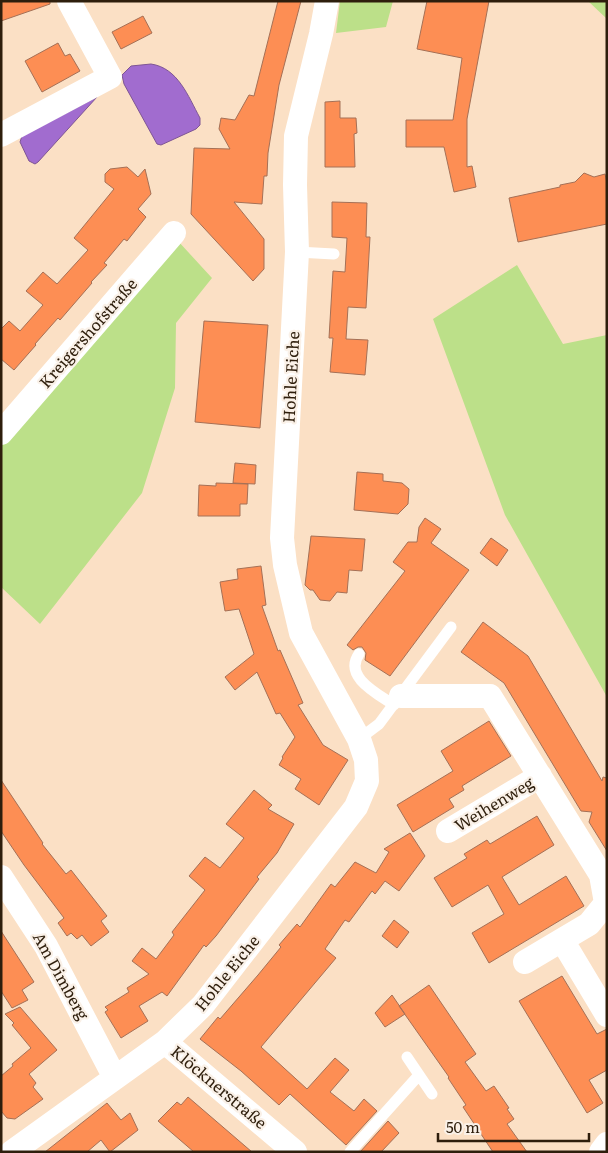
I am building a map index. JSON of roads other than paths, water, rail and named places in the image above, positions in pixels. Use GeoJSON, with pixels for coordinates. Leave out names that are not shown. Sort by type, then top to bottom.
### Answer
{"type":"FeatureCollection","features":[{"type":"Feature","properties":{"kind":"street"},"geometry":{"type":"LineString","coordinates":[[1,135],[110,77],[69,1]]}},
{"type":"Feature","properties":{"kind":"street","name":"Hohle Eiche"},"geometry":{"type":"LineString","coordinates":[[12,1152],[166,1042],[203,1006],[356,807],[367,781],[366,760],[359,739],[301,633],[285,565],[282,538],[297,252],[296,136],[327,1]]}},
{"type":"Feature","properties":{"kind":"street","name":"Kreigershofstraße"},"geometry":{"type":"LineString","coordinates":[[1,433],[174,233]]}},
{"type":"Feature","properties":{"kind":"street","name":"Weihenweg"},"geometry":{"type":"LineString","coordinates":[[398,700],[490,696],[601,875],[606,903],[589,924],[525,962]]}},
{"type":"Feature","properties":{"kind":"street","name":"Weihenweg"},"geometry":{"type":"LineString","coordinates":[[448,831],[540,776]]}},
{"type":"Feature","properties":{"kind":"street","name":"Am Dimberg"},"geometry":{"type":"LineString","coordinates":[[1,877],[46,946],[115,1078]]}},
{"type":"Feature","properties":{"kind":"street"},"geometry":{"type":"LineString","coordinates":[[562,940],[607,1015]]}},
{"type":"Feature","properties":{"kind":"street","name":"Klöcknerstraße"},"geometry":{"type":"LineString","coordinates":[[166,1042],[295,1152]]}},
{"type":"Feature","properties":{"kind":"street"},"geometry":{"type":"LineString","coordinates":[[601,1152],[607,1144]]}},
{"type":"Feature","properties":{"kind":"lane"},"geometry":{"type":"LineString","coordinates":[[297,252],[334,254]]}},
{"type":"Feature","properties":{"kind":"lane"},"geometry":{"type":"LineString","coordinates":[[359,739],[379,724],[451,627]]}},
{"type":"Feature","properties":{"kind":"lane"},"geometry":{"type":"LineString","coordinates":[[359,654],[355,660],[354,669],[360,679],[398,700]]}},
{"type":"Feature","properties":{"kind":"lane"},"geometry":{"type":"LineString","coordinates":[[406,1057],[432,1094]]}},
{"type":"Feature","properties":{"kind":"lane"},"geometry":{"type":"LineString","coordinates":[[350,1152],[419,1075]]}}]}
